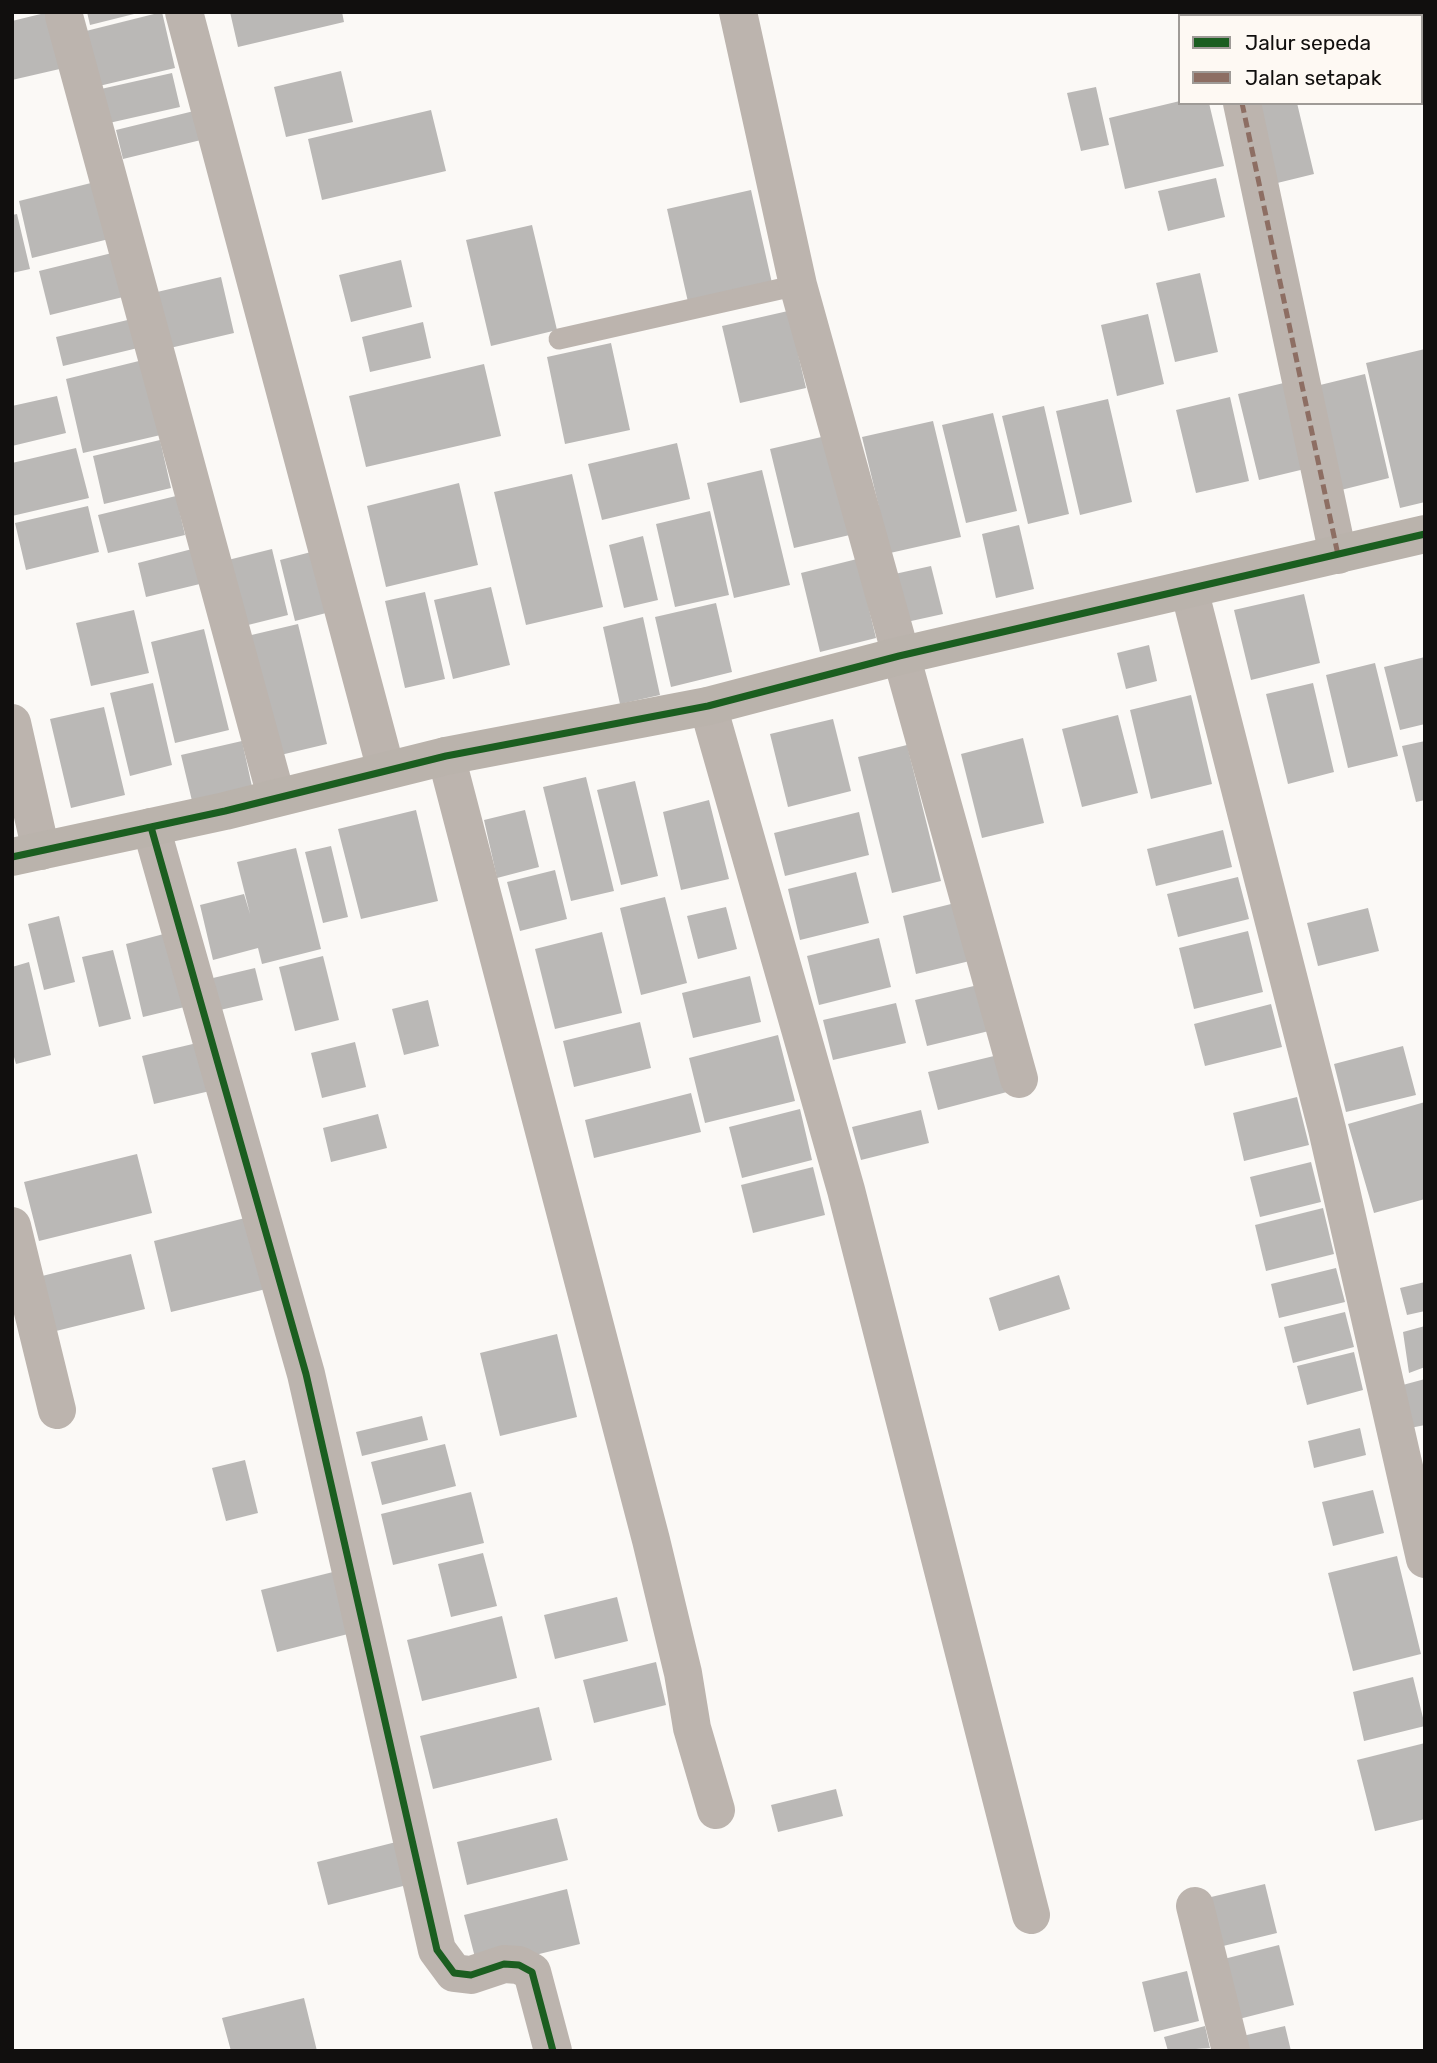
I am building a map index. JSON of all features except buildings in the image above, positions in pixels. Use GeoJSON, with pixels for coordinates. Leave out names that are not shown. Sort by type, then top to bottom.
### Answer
{"type":"FeatureCollection","features":[{"type":"Feature","properties":{"kind":"street"},"geometry":{"type":"LineString","coordinates":[[184,12],[386,770]]}},
{"type":"Feature","properties":{"kind":"street"},"geometry":{"type":"LineString","coordinates":[[738,12],[798,285],[899,656],[1019,1079]]}},
{"type":"Feature","properties":{"kind":"street"},"geometry":{"type":"LineString","coordinates":[[64,16],[276,796]]}},
{"type":"Feature","properties":{"kind":"street"},"geometry":{"type":"LineString","coordinates":[[1242,105],[1338,555]]}},
{"type":"Feature","properties":{"kind":"street"},"geometry":{"type":"LineString","coordinates":[[12,723],[27,854],[446,756],[708,706],[899,656],[1425,534]]}},
{"type":"Feature","properties":{"kind":"street"},"geometry":{"type":"LineString","coordinates":[[1189,589],[1323,1116],[1425,1559]]}},
{"type":"Feature","properties":{"kind":"street"},"geometry":{"type":"LineString","coordinates":[[708,706],[846,1190],[1031,1915]]}},
{"type":"Feature","properties":{"kind":"street"},"geometry":{"type":"LineString","coordinates":[[446,756],[652,1540],[683,1673],[692,1728],[716,1810]]}},
{"type":"Feature","properties":{"kind":"street"},"geometry":{"type":"LineString","coordinates":[[151,827],[306,1374],[437,1950],[453,1973],[471,1975],[504,1964],[519,1965],[532,1972],[553,2051]]}},
{"type":"Feature","properties":{"kind":"street"},"geometry":{"type":"LineString","coordinates":[[12,1226],[57,1410]]}},
{"type":"Feature","properties":{"kind":"street"},"geometry":{"type":"LineString","coordinates":[[1195,1906],[1231,2051]]}},
{"type":"Feature","properties":{"kind":"lane"},"geometry":{"type":"LineString","coordinates":[[559,339],[798,285]]}},
{"type":"Feature","properties":{"kind":"marked path"},"geometry":{"type":"LineString","coordinates":[[1242,105],[1338,555]]}},
{"type":"Feature","properties":{"kind":"cycle path"},"geometry":{"type":"LineString","coordinates":[[12,857],[225,811],[446,756],[708,706],[899,656],[1425,534]]}},
{"type":"Feature","properties":{"kind":"cycle path"},"geometry":{"type":"LineString","coordinates":[[151,827],[306,1374],[437,1950],[454,1973],[471,1975],[504,1964],[519,1965],[532,1972],[553,2051]]}}]}
